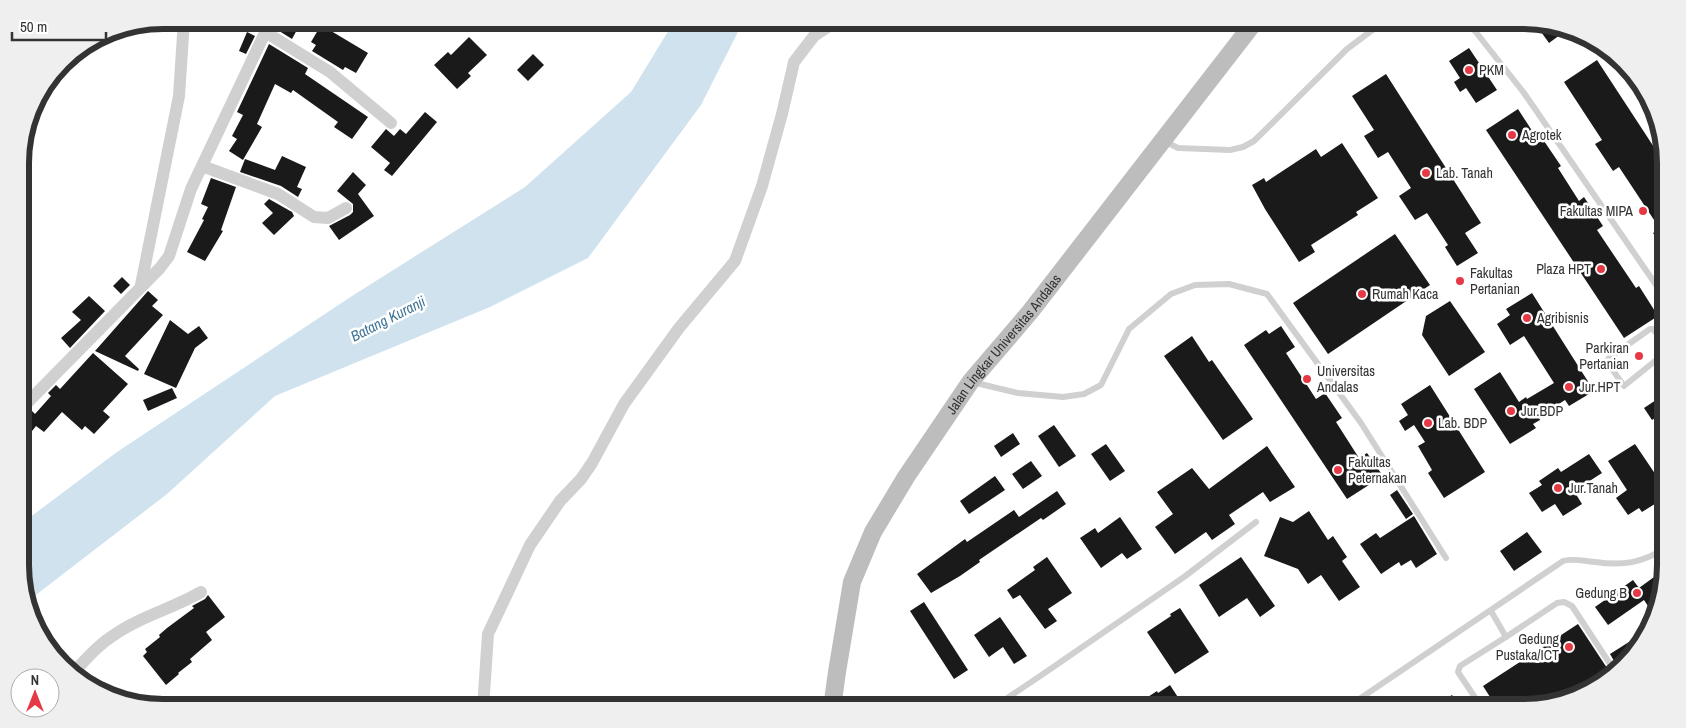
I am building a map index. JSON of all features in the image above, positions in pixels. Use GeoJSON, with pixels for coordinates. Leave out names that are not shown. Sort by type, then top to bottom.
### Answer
{"type":"FeatureCollection","features":[{"type":"Feature","properties":{"kind":"street"},"geometry":{"type":"LineString","coordinates":[[142,285],[179,96],[183,29]]}},
{"type":"Feature","properties":{"kind":"street"},"geometry":{"type":"LineString","coordinates":[[29,401],[160,268],[169,256],[191,189],[267,29]]}},
{"type":"Feature","properties":{"kind":"street"},"geometry":{"type":"LineString","coordinates":[[272,29],[330,72],[391,123]]}},
{"type":"Feature","properties":{"kind":"street"},"geometry":{"type":"LineString","coordinates":[[484,699],[488,634],[530,545],[560,501],[587,471],[624,404],[679,328],[735,261],[762,186],[794,62],[814,36],[824,29]]}},
{"type":"Feature","properties":{"kind":"street","name":"Jalan Lingkar Universitas Andalas"},"geometry":{"type":"LineString","coordinates":[[838,699],[852,582],[873,532],[906,477],[971,381],[1030,312],[1249,29]]}},
{"type":"Feature","properties":{"kind":"street"},"geometry":{"type":"LineString","coordinates":[[202,166],[278,194],[314,217],[328,218],[346,208]]}},
{"type":"Feature","properties":{"kind":"street"},"geometry":{"type":"LineString","coordinates":[[78,669],[92,652],[111,636],[132,624],[171,608],[201,592]]}},
{"type":"Feature","properties":{"kind":"lane"},"geometry":{"type":"LineString","coordinates":[[1162,140],[1178,148],[1230,150],[1243,148],[1254,142],[1347,48],[1373,29]]}},
{"type":"Feature","properties":{"kind":"lane"},"geometry":{"type":"LineString","coordinates":[[1474,29],[1524,92],[1657,286]]}},
{"type":"Feature","properties":{"kind":"lane"},"geometry":{"type":"LineString","coordinates":[[971,381],[1018,393],[1063,396],[1084,394],[1101,385],[1129,329],[1171,294],[1195,285],[1229,284],[1267,294],[1361,423],[1446,558]]}},
{"type":"Feature","properties":{"kind":"lane"},"geometry":{"type":"LineString","coordinates":[[1657,333],[1653,328],[1650,329],[1609,358],[1608,362],[1624,386],[1657,359]]}},
{"type":"Feature","properties":{"kind":"lane"},"geometry":{"type":"LineString","coordinates":[[1006,699],[1184,577],[1256,522]]}},
{"type":"Feature","properties":{"kind":"lane"},"geometry":{"type":"LineString","coordinates":[[1359,699],[1563,561],[1574,560],[1615,564],[1633,563],[1650,558],[1657,554]]}},
{"type":"Feature","properties":{"kind":"lane"},"geometry":{"type":"LineString","coordinates":[[1476,699],[1458,672],[1460,666],[1556,603],[1564,602],[1572,606],[1612,666]]}},
{"type":"Feature","properties":{"kind":"lane"},"geometry":{"type":"LineString","coordinates":[[1491,611],[1506,637]]}},
{"type":"Feature","properties":{"kind":"water","name":"Batang Kuranji"},"geometry":{"type":"Polygon","coordinates":[[[670,29],[739,29],[701,105],[588,258],[490,307],[275,396],[167,494],[33,597],[29,565],[29,518],[117,452],[352,296],[525,187],[631,92],[670,29]]]}},
{"type":"Feature","properties":{"kind":"building"},"geometry":{"type":"Polygon","coordinates":[[[276,29],[297,29],[292,39],[276,29]]]}},
{"type":"Feature","properties":{"kind":"building"},"geometry":{"type":"Polygon","coordinates":[[[319,29],[328,29],[368,53],[356,73],[345,67],[343,70],[312,51],[316,45],[311,42],[319,29]]]}},
{"type":"Feature","properties":{"kind":"building"},"geometry":{"type":"Polygon","coordinates":[[[1540,30],[1561,34],[1549,43],[1540,30]]]}},
{"type":"Feature","properties":{"kind":"building"},"geometry":{"type":"Polygon","coordinates":[[[247,32],[255,36],[246,54],[239,51],[247,32]]]}},
{"type":"Feature","properties":{"kind":"building"},"geometry":{"type":"Polygon","coordinates":[[[469,37],[487,55],[468,73],[471,76],[457,89],[434,65],[448,52],[451,55],[469,37]]]}},
{"type":"Feature","properties":{"kind":"building"},"geometry":{"type":"Polygon","coordinates":[[[269,44],[308,68],[305,74],[368,117],[352,139],[334,127],[338,122],[293,90],[291,93],[275,84],[257,124],[262,127],[243,160],[229,151],[237,139],[232,136],[243,115],[237,112],[269,44]]]}},
{"type":"Feature","properties":{"kind":"building","name":"PKM"},"geometry":{"type":"Polygon","coordinates":[[[1469,48],[1497,90],[1476,103],[1466,88],[1460,92],[1454,82],[1460,78],[1449,61],[1469,48]]]}},
{"type":"Feature","properties":{"kind":"building"},"geometry":{"type":"Polygon","coordinates":[[[533,54],[544,65],[528,81],[517,70],[533,54]]]}},
{"type":"Feature","properties":{"kind":"building"},"geometry":{"type":"Polygon","coordinates":[[[1597,60],[1656,151],[1657,224],[1619,167],[1613,171],[1595,144],[1602,140],[1564,82],[1597,60]]]}},
{"type":"Feature","properties":{"kind":"building","name":"Lab. Tanah"},"geometry":{"type":"Polygon","coordinates":[[[1386,74],[1481,223],[1465,233],[1478,253],[1457,266],[1445,247],[1448,245],[1427,213],[1415,220],[1399,196],[1411,188],[1388,152],[1378,158],[1364,136],[1374,130],[1352,96],[1386,74]]]}},
{"type":"Feature","properties":{"kind":"building"},"geometry":{"type":"Polygon","coordinates":[[[1518,109],[1538,140],[1542,138],[1561,166],[1558,168],[1579,201],[1584,197],[1603,226],[1597,230],[1636,288],[1639,286],[1657,317],[1624,338],[1486,130],[1518,109]]]}},
{"type":"Feature","properties":{"kind":"building"},"geometry":{"type":"Polygon","coordinates":[[[425,112],[437,122],[392,176],[384,170],[390,163],[371,147],[386,129],[394,136],[400,129],[406,134],[425,112]]]}},
{"type":"Feature","properties":{"kind":"building"},"geometry":{"type":"Polygon","coordinates":[[[1342,143],[1378,198],[1356,212],[1358,215],[1311,245],[1315,252],[1299,262],[1252,185],[1264,178],[1266,182],[1316,149],[1321,157],[1342,143]]]}},
{"type":"Feature","properties":{"kind":"building"},"geometry":{"type":"Polygon","coordinates":[[[282,156],[306,167],[297,187],[302,189],[298,197],[281,186],[240,172],[245,159],[275,170],[282,156]]]}},
{"type":"Feature","properties":{"kind":"building"},"geometry":{"type":"Polygon","coordinates":[[[353,172],[366,185],[358,194],[374,216],[339,240],[329,226],[353,212],[353,204],[337,191],[353,172]]]}},
{"type":"Feature","properties":{"kind":"building"},"geometry":{"type":"Polygon","coordinates":[[[211,178],[236,187],[221,230],[223,231],[205,261],[187,252],[204,220],[202,219],[208,207],[201,204],[211,178]]]}},
{"type":"Feature","properties":{"kind":"building"},"geometry":{"type":"Polygon","coordinates":[[[269,199],[292,212],[294,216],[274,235],[262,223],[273,213],[264,204],[269,199]]]}},
{"type":"Feature","properties":{"kind":"building"},"geometry":{"type":"Polygon","coordinates":[[[1657,231],[1657,239],[1653,233],[1657,231]]]}},
{"type":"Feature","properties":{"kind":"building","name":"Rumah Kaca"},"geometry":{"type":"Polygon","coordinates":[[[1395,234],[1430,285],[1328,354],[1293,303],[1395,234]]]}},
{"type":"Feature","properties":{"kind":"building"},"geometry":{"type":"Polygon","coordinates":[[[122,277],[130,285],[121,294],[113,286],[122,277]]]}},
{"type":"Feature","properties":{"kind":"building"},"geometry":{"type":"Polygon","coordinates":[[[148,291],[158,300],[152,306],[163,315],[125,356],[139,369],[138,371],[95,351],[148,291]]]}},
{"type":"Feature","properties":{"kind":"building"},"geometry":{"type":"Polygon","coordinates":[[[1532,293],[1594,391],[1569,406],[1565,400],[1539,417],[1540,420],[1533,424],[1536,428],[1510,444],[1474,389],[1500,372],[1519,402],[1554,383],[1524,336],[1510,345],[1497,324],[1510,315],[1506,309],[1532,293]]]}},
{"type":"Feature","properties":{"kind":"building"},"geometry":{"type":"Polygon","coordinates":[[[89,296],[105,311],[70,348],[61,338],[81,320],[72,312],[89,296]]]}},
{"type":"Feature","properties":{"kind":"building"},"geometry":{"type":"Polygon","coordinates":[[[1450,301],[1485,352],[1449,376],[1422,335],[1426,316],[1450,301]]]}},
{"type":"Feature","properties":{"kind":"building"},"geometry":{"type":"Polygon","coordinates":[[[170,320],[188,334],[199,326],[208,338],[195,348],[176,388],[144,374],[170,320]]]}},
{"type":"Feature","properties":{"kind":"building"},"geometry":{"type":"Polygon","coordinates":[[[1281,326],[1295,347],[1286,353],[1316,399],[1325,393],[1342,418],[1336,422],[1359,458],[1367,453],[1383,476],[1347,499],[1244,345],[1266,330],[1269,334],[1281,326]]]}},
{"type":"Feature","properties":{"kind":"building"},"geometry":{"type":"Polygon","coordinates":[[[1192,336],[1209,362],[1212,360],[1253,419],[1223,440],[1164,356],[1192,336]]]}},
{"type":"Feature","properties":{"kind":"building"},"geometry":{"type":"Polygon","coordinates":[[[93,353],[128,384],[103,411],[110,417],[94,434],[85,426],[82,430],[62,412],[44,432],[36,426],[29,435],[29,412],[31,410],[35,414],[51,396],[48,393],[56,385],[60,389],[93,353]]]}},
{"type":"Feature","properties":{"kind":"building","name":"Lab. BDP"},"geometry":{"type":"Polygon","coordinates":[[[1430,385],[1485,472],[1444,498],[1428,473],[1432,470],[1418,446],[1425,442],[1414,425],[1405,431],[1399,421],[1408,415],[1401,404],[1430,385]]]}},
{"type":"Feature","properties":{"kind":"building"},"geometry":{"type":"Polygon","coordinates":[[[172,388],[177,398],[148,411],[143,400],[172,388]]]}},
{"type":"Feature","properties":{"kind":"building"},"geometry":{"type":"Polygon","coordinates":[[[1657,399],[1657,417],[1652,420],[1644,408],[1657,399]]]}},
{"type":"Feature","properties":{"kind":"building"},"geometry":{"type":"Polygon","coordinates":[[[1054,425],[1076,456],[1059,467],[1038,436],[1054,425]]]}},
{"type":"Feature","properties":{"kind":"building"},"geometry":{"type":"Polygon","coordinates":[[[1013,433],[1020,444],[1001,457],[994,446],[1013,433]]]}},
{"type":"Feature","properties":{"kind":"building"},"geometry":{"type":"Polygon","coordinates":[[[1106,444],[1125,471],[1110,481],[1091,454],[1106,444]]]}},
{"type":"Feature","properties":{"kind":"building"},"geometry":{"type":"Polygon","coordinates":[[[1635,444],[1657,477],[1657,503],[1642,512],[1639,508],[1628,515],[1616,498],[1627,490],[1608,461],[1635,444]]]}},
{"type":"Feature","properties":{"kind":"building"},"geometry":{"type":"Polygon","coordinates":[[[1267,446],[1295,487],[1270,502],[1263,492],[1229,515],[1235,524],[1212,540],[1206,532],[1175,554],[1155,527],[1173,514],[1157,492],[1192,468],[1209,489],[1267,446]]]}},
{"type":"Feature","properties":{"kind":"building","name":"Jur.Tanah"},"geometry":{"type":"Polygon","coordinates":[[[1589,454],[1602,473],[1574,491],[1582,504],[1563,516],[1555,504],[1542,512],[1529,493],[1542,485],[1539,481],[1558,468],[1561,472],[1589,454]]]}},
{"type":"Feature","properties":{"kind":"building"},"geometry":{"type":"Polygon","coordinates":[[[1031,461],[1042,476],[1023,489],[1012,474],[1031,461]]]}},
{"type":"Feature","properties":{"kind":"building"},"geometry":{"type":"Polygon","coordinates":[[[995,476],[1005,490],[969,514],[960,501],[995,476]]]}},
{"type":"Feature","properties":{"kind":"building"},"geometry":{"type":"Polygon","coordinates":[[[1397,490],[1413,514],[1406,519],[1390,495],[1397,490]]]}},
{"type":"Feature","properties":{"kind":"building"},"geometry":{"type":"Polygon","coordinates":[[[1057,491],[1066,504],[1043,520],[1041,518],[979,560],[980,562],[960,576],[931,593],[917,574],[965,539],[967,542],[1014,510],[1019,517],[1057,491]]]}},
{"type":"Feature","properties":{"kind":"building"},"geometry":{"type":"Polygon","coordinates":[[[1309,511],[1328,540],[1333,536],[1347,557],[1342,561],[1360,587],[1339,601],[1321,575],[1308,584],[1298,569],[1264,556],[1280,517],[1293,522],[1309,511]]]}},
{"type":"Feature","properties":{"kind":"building"},"geometry":{"type":"Polygon","coordinates":[[[1414,516],[1437,554],[1416,568],[1411,560],[1401,566],[1399,562],[1381,574],[1360,544],[1376,533],[1380,538],[1414,516]]]}},
{"type":"Feature","properties":{"kind":"building"},"geometry":{"type":"Polygon","coordinates":[[[1120,517],[1142,549],[1127,559],[1122,553],[1101,568],[1080,538],[1095,528],[1098,533],[1120,517]]]}},
{"type":"Feature","properties":{"kind":"building"},"geometry":{"type":"Polygon","coordinates":[[[1527,532],[1542,552],[1514,571],[1500,551],[1527,532]]]}},
{"type":"Feature","properties":{"kind":"building"},"geometry":{"type":"Polygon","coordinates":[[[1047,557],[1072,593],[1048,609],[1057,621],[1045,629],[1020,595],[1013,599],[1007,590],[1035,570],[1033,567],[1047,557]]]}},
{"type":"Feature","properties":{"kind":"building"},"geometry":{"type":"Polygon","coordinates":[[[1241,557],[1275,606],[1260,617],[1247,598],[1219,617],[1199,585],[1241,557]]]}},
{"type":"Feature","properties":{"kind":"building","name":"Gedung B"},"geometry":{"type":"Polygon","coordinates":[[[1657,575],[1651,604],[1648,606],[1644,600],[1608,625],[1595,607],[1633,580],[1639,588],[1657,575]]]}},
{"type":"Feature","properties":{"kind":"building"},"geometry":{"type":"Polygon","coordinates":[[[208,595],[225,617],[206,632],[212,640],[190,659],[192,662],[166,685],[143,656],[147,652],[145,649],[160,637],[159,635],[167,628],[194,608],[192,606],[205,599],[208,595]]]}},
{"type":"Feature","properties":{"kind":"building"},"geometry":{"type":"Polygon","coordinates":[[[924,602],[968,670],[954,679],[910,611],[924,602]]]}},
{"type":"Feature","properties":{"kind":"building"},"geometry":{"type":"Polygon","coordinates":[[[1180,608],[1209,652],[1175,674],[1147,632],[1180,608]]]}},
{"type":"Feature","properties":{"kind":"building"},"geometry":{"type":"Polygon","coordinates":[[[1000,617],[1027,656],[1014,664],[1003,647],[989,657],[974,635],[1000,617]]]}},
{"type":"Feature","properties":{"kind":"building","name":"Gedung Pustaka/ICT"},"geometry":{"type":"Polygon","coordinates":[[[1578,624],[1608,669],[1582,685],[1549,697],[1491,699],[1483,686],[1578,624]]]}},
{"type":"Feature","properties":{"kind":"building"},"geometry":{"type":"Polygon","coordinates":[[[1636,637],[1615,663],[1610,654],[1636,637]]]}},
{"type":"Feature","properties":{"kind":"building"},"geometry":{"type":"Polygon","coordinates":[[[1170,685],[1179,699],[1145,699],[1157,691],[1158,693],[1170,685]]]}},
{"type":"Feature","properties":{"kind":"building"},"geometry":{"type":"Polygon","coordinates":[[[1452,695],[1455,699],[1446,699],[1452,695]]]}},
{"type":"Feature","properties":{"kind":"place","name":"PKM"},"geometry":{"type":"Point","coordinates":[1469,70]}},
{"type":"Feature","properties":{"kind":"place","name":"Agrotek"},"geometry":{"type":"Point","coordinates":[1512,135]}},
{"type":"Feature","properties":{"kind":"place","name":"Lab. Tanah"},"geometry":{"type":"Point","coordinates":[1426,173]}},
{"type":"Feature","properties":{"kind":"place","name":"Fakultas MIPA"},"geometry":{"type":"Point","coordinates":[1643,211]}},
{"type":"Feature","properties":{"kind":"place","name":"Plaza HPT"},"geometry":{"type":"Point","coordinates":[1601,269]}},
{"type":"Feature","properties":{"kind":"place","name":"Fakultas Pertanian"},"geometry":{"type":"Point","coordinates":[1460,281]}},
{"type":"Feature","properties":{"kind":"place","name":"Rumah Kaca"},"geometry":{"type":"Point","coordinates":[1362,294]}},
{"type":"Feature","properties":{"kind":"place","name":"Agribisnis"},"geometry":{"type":"Point","coordinates":[1527,318]}},
{"type":"Feature","properties":{"kind":"place","name":"Parkiran Pertanian"},"geometry":{"type":"Point","coordinates":[1639,356]}},
{"type":"Feature","properties":{"kind":"place","name":"Universitas Andalas"},"geometry":{"type":"Point","coordinates":[1307,379]}},
{"type":"Feature","properties":{"kind":"place","name":"Jur.HPT"},"geometry":{"type":"Point","coordinates":[1569,387]}},
{"type":"Feature","properties":{"kind":"place","name":"Jur.BDP"},"geometry":{"type":"Point","coordinates":[1511,411]}},
{"type":"Feature","properties":{"kind":"place","name":"Lab. BDP"},"geometry":{"type":"Point","coordinates":[1428,423]}},
{"type":"Feature","properties":{"kind":"place","name":"Fakultas Peternakan"},"geometry":{"type":"Point","coordinates":[1338,470]}},
{"type":"Feature","properties":{"kind":"place","name":"Jur.Tanah"},"geometry":{"type":"Point","coordinates":[1558,488]}},
{"type":"Feature","properties":{"kind":"place","name":"Gedung B"},"geometry":{"type":"Point","coordinates":[1637,593]}},
{"type":"Feature","properties":{"kind":"place","name":"Gedung Pustaka/ICT"},"geometry":{"type":"Point","coordinates":[1569,647]}}]}
